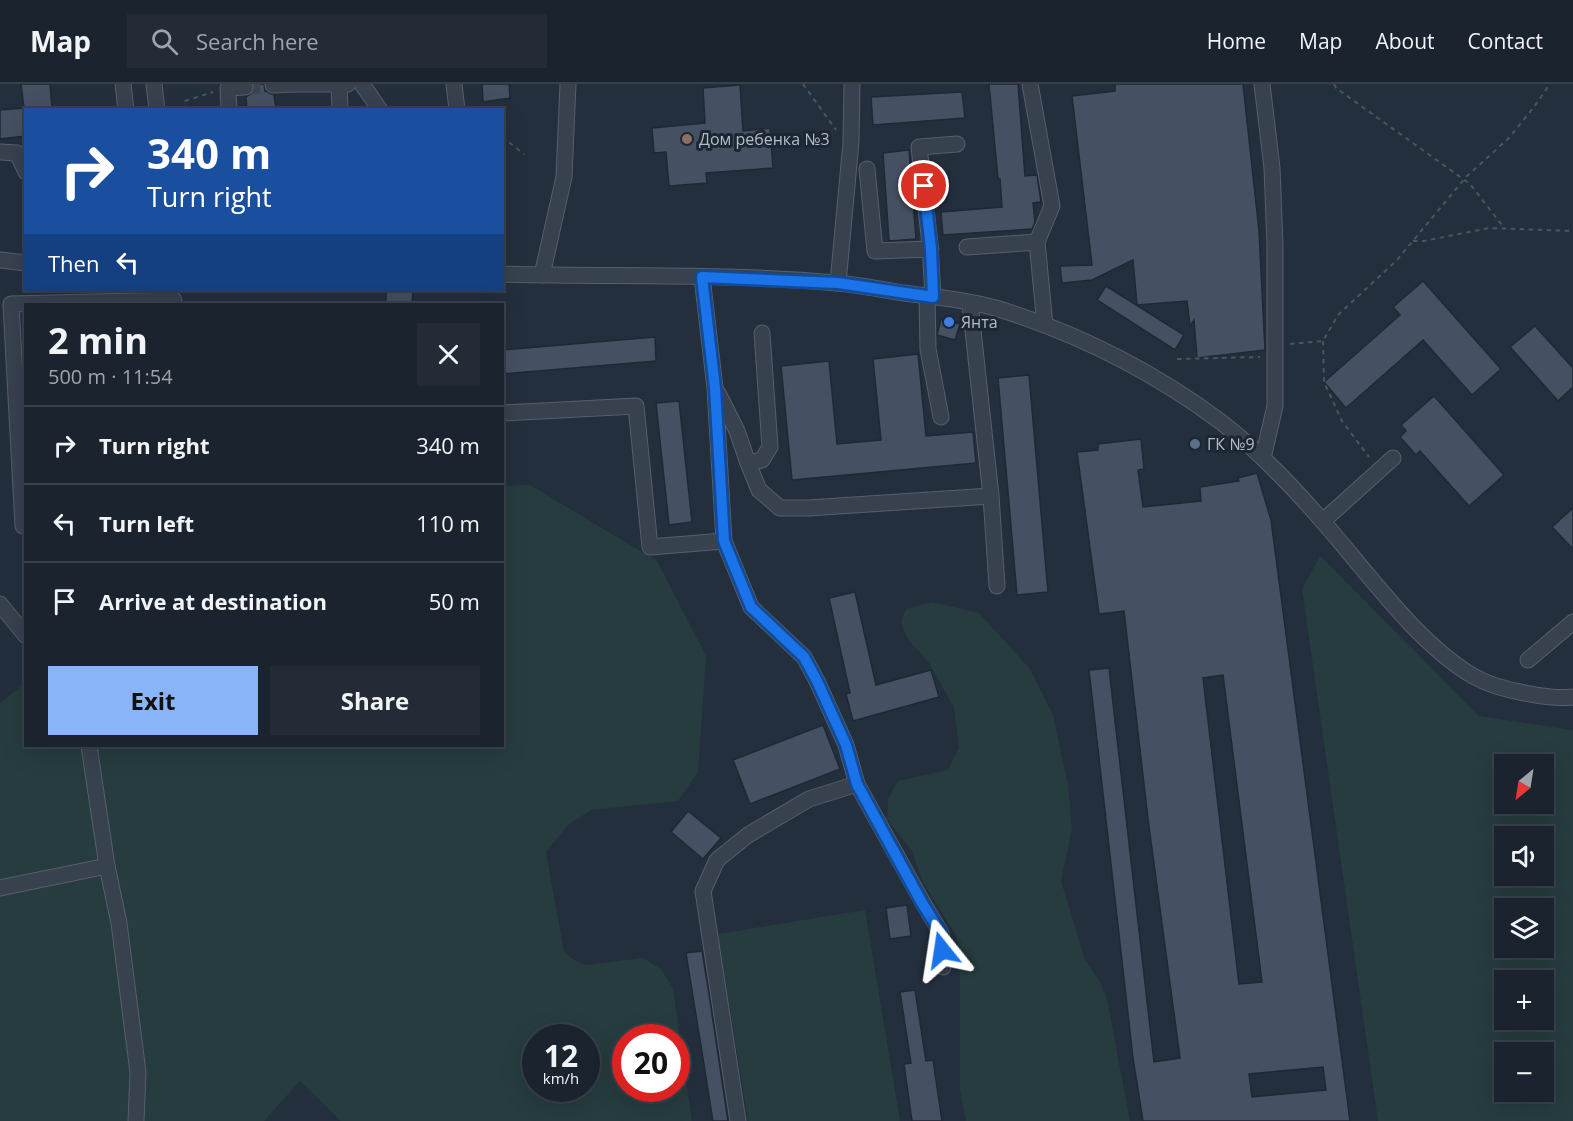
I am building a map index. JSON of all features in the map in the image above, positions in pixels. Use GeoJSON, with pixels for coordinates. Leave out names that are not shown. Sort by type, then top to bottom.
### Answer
{"type":"FeatureCollection","features":[{"type":"Feature","properties":{"kind":"street"},"geometry":{"type":"LineString","coordinates":[[123,84],[126,108]]}},
{"type":"Feature","properties":{"kind":"street"},"geometry":{"type":"LineString","coordinates":[[154,84],[157,108]]}},
{"type":"Feature","properties":{"kind":"street"},"geometry":{"type":"LineString","coordinates":[[273,85],[348,84]]}},
{"type":"Feature","properties":{"kind":"street"},"geometry":{"type":"LineString","coordinates":[[362,84],[379,108]]}},
{"type":"Feature","properties":{"kind":"street"},"geometry":{"type":"LineString","coordinates":[[454,84],[457,108]]}},
{"type":"Feature","properties":{"kind":"street"},"geometry":{"type":"LineString","coordinates":[[542,275],[564,177],[568,84]]}},
{"type":"Feature","properties":{"kind":"street"},"geometry":{"type":"LineString","coordinates":[[838,283],[850,149],[852,84]]}},
{"type":"Feature","properties":{"kind":"street"},"geometry":{"type":"LineString","coordinates":[[1030,84],[1053,206],[1037,242],[1045,325]]}},
{"type":"Feature","properties":{"kind":"street"},"geometry":{"type":"LineString","coordinates":[[1262,84],[1272,168],[1279,351],[1275,406],[1263,458]]}},
{"type":"Feature","properties":{"kind":"street"},"geometry":{"type":"LineString","coordinates":[[339,85],[340,108]]}},
{"type":"Feature","properties":{"kind":"street"},"geometry":{"type":"LineString","coordinates":[[229,108],[228,88],[245,87]]}},
{"type":"Feature","properties":{"kind":"street"},"geometry":{"type":"LineString","coordinates":[[941,417],[928,349],[931,249],[919,147],[957,144]]}},
{"type":"Feature","properties":{"kind":"street"},"geometry":{"type":"LineString","coordinates":[[0,153],[17,153],[24,168]]}},
{"type":"Feature","properties":{"kind":"street"},"geometry":{"type":"LineString","coordinates":[[867,169],[875,250],[931,249]]}},
{"type":"Feature","properties":{"kind":"street"},"geometry":{"type":"LineString","coordinates":[[967,248],[1037,242]]}},
{"type":"Feature","properties":{"kind":"street"},"geometry":{"type":"LineString","coordinates":[[0,260],[24,263]]}},
{"type":"Feature","properties":{"kind":"street"},"geometry":{"type":"LineString","coordinates":[[504,274],[702,277],[838,283],[970,303],[997,309],[1045,325],[1101,349],[1164,383],[1223,424],[1263,458],[1323,521],[1416,630],[1444,656],[1474,676],[1503,689],[1536,695],[1573,697]]}},
{"type":"Feature","properties":{"kind":"street"},"geometry":{"type":"LineString","coordinates":[[702,277],[715,388],[724,541],[751,607],[804,657],[817,681],[846,745],[857,784],[922,903],[941,933],[943,967]]}},
{"type":"Feature","properties":{"kind":"street"},"geometry":{"type":"LineString","coordinates":[[31,303],[111,299],[174,300]]}},
{"type":"Feature","properties":{"kind":"street"},"geometry":{"type":"LineString","coordinates":[[24,303],[11,304],[24,526]]}},
{"type":"Feature","properties":{"kind":"street"},"geometry":{"type":"LineString","coordinates":[[970,303],[991,496],[997,586]]}},
{"type":"Feature","properties":{"kind":"street"},"geometry":{"type":"LineString","coordinates":[[748,463],[762,460],[770,447],[762,333]]}},
{"type":"Feature","properties":{"kind":"street"},"geometry":{"type":"LineString","coordinates":[[715,388],[737,431],[759,490],[780,508],[991,496]]}},
{"type":"Feature","properties":{"kind":"street"},"geometry":{"type":"LineString","coordinates":[[504,413],[636,406],[650,547],[724,541]]}},
{"type":"Feature","properties":{"kind":"street"},"geometry":{"type":"LineString","coordinates":[[1323,521],[1393,458]]}},
{"type":"Feature","properties":{"kind":"street"},"geometry":{"type":"LineString","coordinates":[[0,604],[24,634]]}},
{"type":"Feature","properties":{"kind":"street"},"geometry":{"type":"LineString","coordinates":[[1528,660],[1573,622]]}},
{"type":"Feature","properties":{"kind":"street"},"geometry":{"type":"LineString","coordinates":[[89,747],[107,866],[119,923],[138,1072],[136,1121]]}},
{"type":"Feature","properties":{"kind":"street"},"geometry":{"type":"LineString","coordinates":[[738,1121],[703,891],[717,860],[748,835],[809,799],[857,784]]}},
{"type":"Feature","properties":{"kind":"street"},"geometry":{"type":"LineString","coordinates":[[0,888],[107,866]]}},
{"type":"Feature","properties":{"kind":"path"},"geometry":{"type":"LineString","coordinates":[[803,84],[850,149]]}},
{"type":"Feature","properties":{"kind":"path"},"geometry":{"type":"LineString","coordinates":[[1334,84],[1336,88],[1470,184],[1504,229]]}},
{"type":"Feature","properties":{"kind":"path"},"geometry":{"type":"LineString","coordinates":[[1369,457],[1342,421],[1324,382],[1323,340],[1338,315],[1397,260],[1464,180],[1509,138],[1551,84]]}},
{"type":"Feature","properties":{"kind":"path"},"geometry":{"type":"LineString","coordinates":[[186,108],[184,101],[228,88]]}},
{"type":"Feature","properties":{"kind":"path"},"geometry":{"type":"LineString","coordinates":[[504,139],[524,154]]}},
{"type":"Feature","properties":{"kind":"path"},"geometry":{"type":"LineString","coordinates":[[1413,241],[1424,241],[1489,228],[1573,231]]}},
{"type":"Feature","properties":{"kind":"path"},"geometry":{"type":"LineString","coordinates":[[1177,359],[1279,351],[1323,340]]}},
{"type":"Feature","properties":{"kind":"green space"},"geometry":{"type":"Polygon","coordinates":[[[530,485],[657,561],[706,656],[698,772],[678,801],[591,810],[568,825],[546,852],[564,952],[574,960],[586,965],[643,958],[661,969],[673,989],[678,1024],[612,1024],[612,1102],[689,1102],[692,1121],[341,1121],[300,1081],[264,1121],[0,1121],[0,703],[24,684],[24,747],[504,747],[504,486],[530,485]]]}},
{"type":"Feature","properties":{"kind":"green space"},"geometry":{"type":"Polygon","coordinates":[[[1320,556],[1479,716],[1573,730],[1573,1121],[1378,1121],[1302,589],[1320,556]]]}},
{"type":"Feature","properties":{"kind":"green space"},"geometry":{"type":"Polygon","coordinates":[[[932,602],[979,613],[1030,669],[1053,715],[1068,785],[1072,829],[1061,881],[1085,960],[1100,982],[1107,999],[1130,1121],[966,1121],[960,1089],[960,976],[957,938],[922,880],[912,851],[887,819],[888,799],[898,781],[948,770],[959,748],[954,707],[929,663],[907,638],[901,622],[906,609],[932,602]]]}},
{"type":"Feature","properties":{"kind":"green space"},"geometry":{"type":"Polygon","coordinates":[[[865,910],[900,1121],[748,1121],[718,934],[865,910]]]}},
{"type":"Feature","properties":{"kind":"building"},"geometry":{"type":"Polygon","coordinates":[[[21,84],[50,84],[52,107],[24,108],[21,84]]]}},
{"type":"Feature","properties":{"kind":"building"},"geometry":{"type":"Polygon","coordinates":[[[254,84],[264,84],[265,91],[274,95],[276,108],[247,108],[246,97],[253,92],[254,84]]]}},
{"type":"Feature","properties":{"kind":"building"},"geometry":{"type":"Polygon","coordinates":[[[482,84],[509,84],[510,98],[483,102],[482,84]]]}},
{"type":"Feature","properties":{"kind":"building"},"geometry":{"type":"Polygon","coordinates":[[[989,84],[1018,84],[1025,176],[1037,175],[1041,202],[1033,203],[1035,222],[1032,229],[943,235],[941,212],[1002,207],[989,84]]]}},
{"type":"Feature","properties":{"kind":"building"},"geometry":{"type":"Polygon","coordinates":[[[1115,84],[1243,84],[1259,231],[1265,350],[1197,358],[1194,320],[1190,326],[1187,301],[1137,305],[1133,260],[1092,280],[1062,283],[1060,266],[1092,265],[1072,96],[1115,91],[1115,84]]]}},
{"type":"Feature","properties":{"kind":"building"},"geometry":{"type":"Polygon","coordinates":[[[740,85],[743,131],[770,128],[773,168],[706,173],[707,183],[669,186],[666,152],[654,153],[652,128],[705,123],[703,88],[740,85]]]}},
{"type":"Feature","properties":{"kind":"building"},"geometry":{"type":"Polygon","coordinates":[[[962,92],[965,118],[873,125],[871,97],[962,92]]]}},
{"type":"Feature","properties":{"kind":"building"},"geometry":{"type":"Polygon","coordinates":[[[24,108],[24,136],[0,139],[0,110],[24,108]]]}},
{"type":"Feature","properties":{"kind":"building"},"geometry":{"type":"Polygon","coordinates":[[[909,150],[916,239],[889,241],[883,153],[909,150]]]}},
{"type":"Feature","properties":{"kind":"building"},"geometry":{"type":"Polygon","coordinates":[[[1423,281],[1501,369],[1472,395],[1423,340],[1346,408],[1324,382],[1400,315],[1393,307],[1423,281]]]}},
{"type":"Feature","properties":{"kind":"building"},"geometry":{"type":"Polygon","coordinates":[[[1106,286],[1184,335],[1175,350],[1097,300],[1106,286]]]}},
{"type":"Feature","properties":{"kind":"building"},"geometry":{"type":"Polygon","coordinates":[[[386,291],[413,291],[412,303],[386,303],[386,291]]]}},
{"type":"Feature","properties":{"kind":"building"},"geometry":{"type":"Polygon","coordinates":[[[941,319],[960,324],[955,340],[937,335],[941,319]]]}},
{"type":"Feature","properties":{"kind":"building"},"geometry":{"type":"Polygon","coordinates":[[[1535,326],[1573,368],[1573,387],[1558,401],[1510,347],[1535,326]]]}},
{"type":"Feature","properties":{"kind":"building"},"geometry":{"type":"Polygon","coordinates":[[[655,337],[656,361],[504,374],[504,350],[655,337]]]}},
{"type":"Feature","properties":{"kind":"building"},"geometry":{"type":"Polygon","coordinates":[[[918,354],[926,436],[973,432],[976,463],[792,480],[781,366],[829,361],[837,444],[881,440],[873,359],[918,354]]]}},
{"type":"Feature","properties":{"kind":"building"},"geometry":{"type":"Polygon","coordinates":[[[1029,375],[1048,592],[1017,595],[998,378],[1029,375]]]}},
{"type":"Feature","properties":{"kind":"building"},"geometry":{"type":"Polygon","coordinates":[[[1434,396],[1504,475],[1469,506],[1420,451],[1416,455],[1400,437],[1406,431],[1401,425],[1434,396]]]}},
{"type":"Feature","properties":{"kind":"building"},"geometry":{"type":"Polygon","coordinates":[[[679,401],[692,522],[669,525],[656,403],[679,401]]]}},
{"type":"Feature","properties":{"kind":"building"},"geometry":{"type":"Polygon","coordinates":[[[1141,439],[1144,469],[1138,470],[1143,507],[1201,501],[1200,487],[1239,481],[1238,478],[1257,473],[1271,520],[1350,1121],[1143,1121],[1133,1058],[1089,670],[1109,668],[1154,1062],[1180,1058],[1148,819],[1124,611],[1099,614],[1077,452],[1098,450],[1098,444],[1141,439]],[[1223,675],[1203,678],[1239,984],[1262,982],[1223,675]],[[1323,1067],[1249,1074],[1252,1097],[1326,1090],[1323,1067]]]}},
{"type":"Feature","properties":{"kind":"building"},"geometry":{"type":"Polygon","coordinates":[[[1573,508],[1573,549],[1552,527],[1573,508]]]}},
{"type":"Feature","properties":{"kind":"building"},"geometry":{"type":"Polygon","coordinates":[[[855,592],[876,685],[931,670],[939,697],[853,721],[846,694],[850,693],[829,598],[855,592]]]}},
{"type":"Feature","properties":{"kind":"building"},"geometry":{"type":"Polygon","coordinates":[[[823,725],[840,769],[750,804],[733,760],[823,725]]]}},
{"type":"Feature","properties":{"kind":"building"},"geometry":{"type":"Polygon","coordinates":[[[688,811],[721,838],[703,859],[671,832],[688,811]]]}},
{"type":"Feature","properties":{"kind":"building"},"geometry":{"type":"Polygon","coordinates":[[[907,905],[911,936],[890,939],[886,908],[907,905]]]}},
{"type":"Feature","properties":{"kind":"building"},"geometry":{"type":"Polygon","coordinates":[[[702,951],[728,1121],[713,1121],[686,953],[702,951]]]}},
{"type":"Feature","properties":{"kind":"building"},"geometry":{"type":"Polygon","coordinates":[[[915,990],[926,1061],[933,1060],[942,1121],[912,1121],[904,1064],[911,1063],[900,992],[915,990]]]}},
{"type":"Feature","properties":{"kind":"tunnel"},"geometry":{"type":"LineString","coordinates":[[245,87],[273,85]]}},
{"type":"Feature","properties":{"kind":"place","name":"Дом ребенка №3"},"geometry":{"type":"Point","coordinates":[687,139]}},
{"type":"Feature","properties":{"kind":"place","name":"Янта"},"geometry":{"type":"Point","coordinates":[949,322]}},
{"type":"Feature","properties":{"kind":"place","name":"ГК №9"},"geometry":{"type":"Point","coordinates":[1195,444]}},
{"type":"Feature","properties":{"kind":"route"},"geometry":{"type":"LineString","coordinates":[[924,186],[931,249],[933,297],[838,283],[702,277],[715,388],[724,541],[751,607],[804,657],[817,681],[846,745],[857,784],[922,903],[941,933],[942,950]]}}]}
